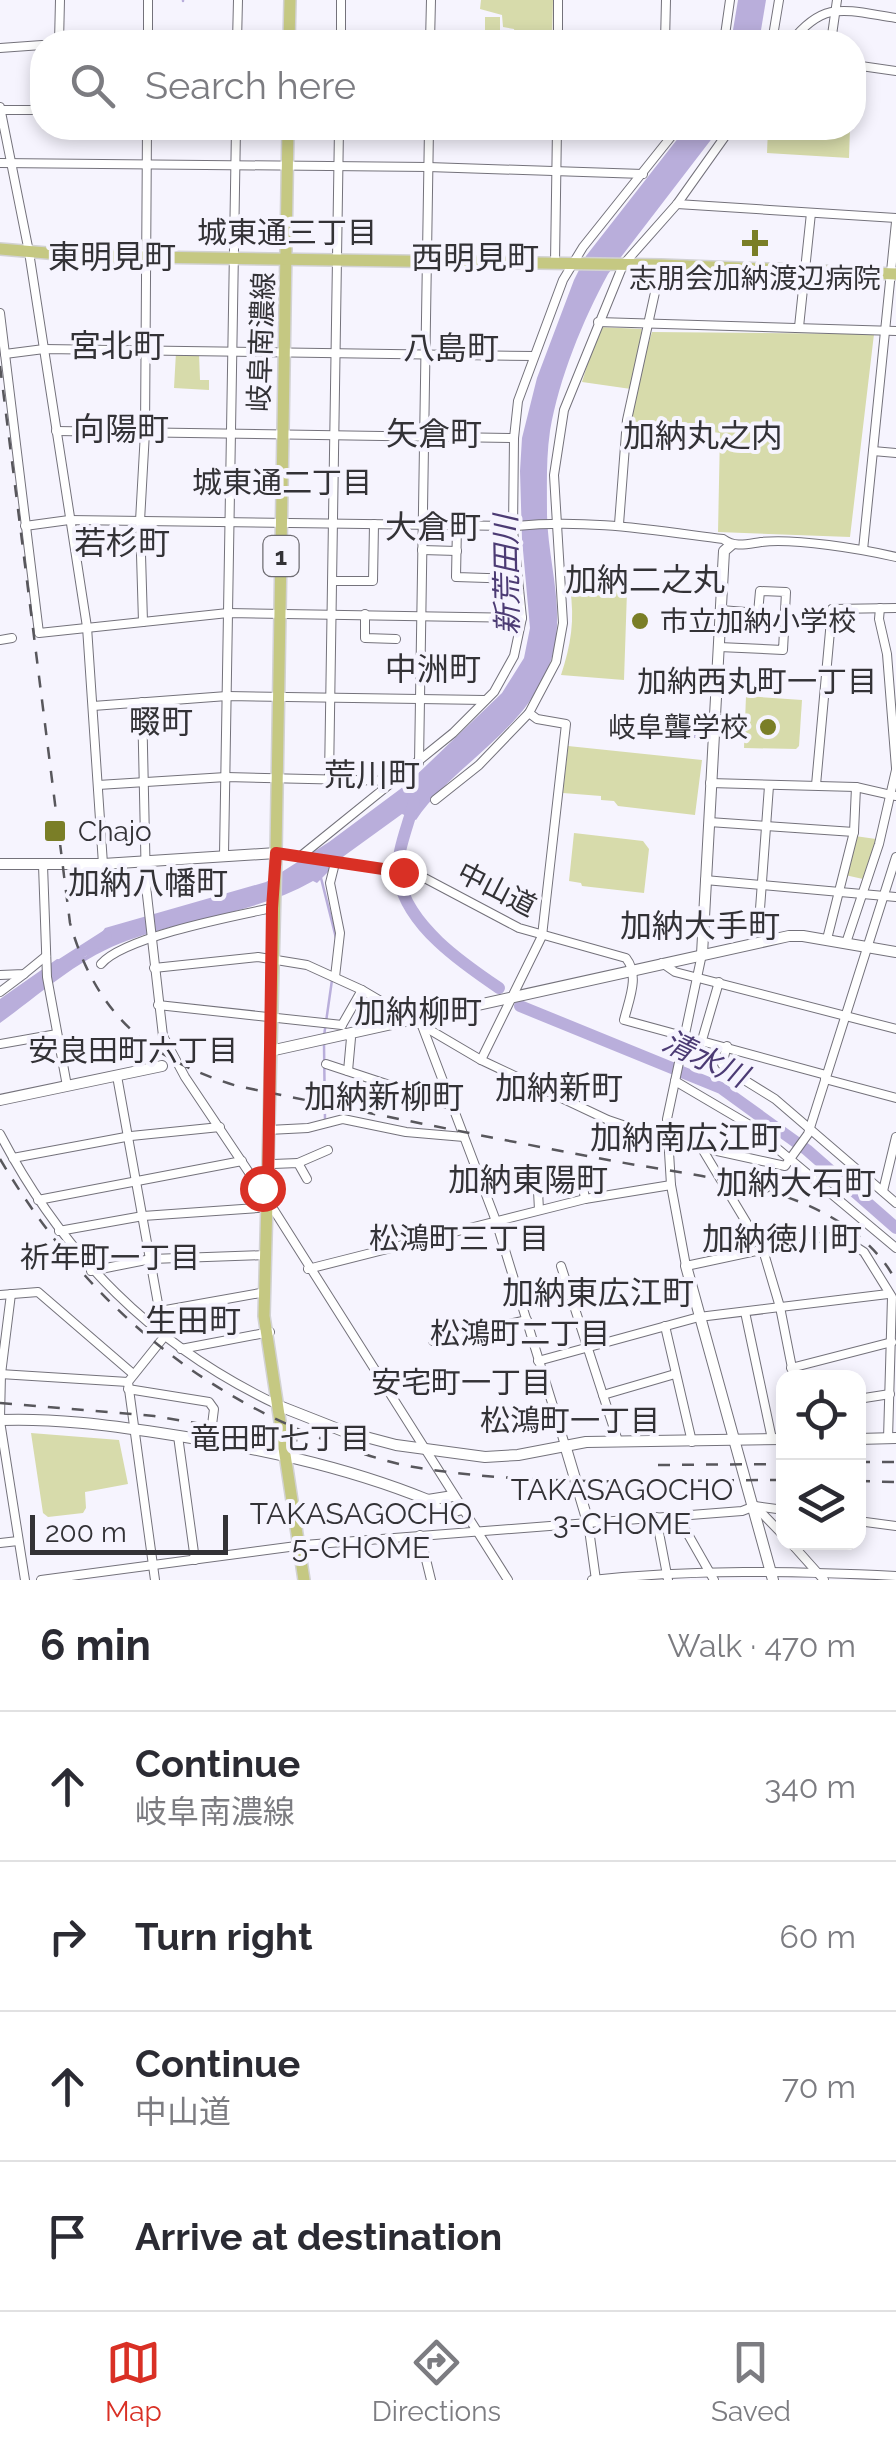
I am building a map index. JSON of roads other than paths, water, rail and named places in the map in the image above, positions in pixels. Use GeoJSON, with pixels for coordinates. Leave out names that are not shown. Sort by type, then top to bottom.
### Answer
{"type":"FeatureCollection","features":[{"type":"Feature","properties":{"kind":"main road"},"geometry":{"type":"LineString","coordinates":[[290,0],[290,30]]}},
{"type":"Feature","properties":{"kind":"main road"},"geometry":{"type":"LineString","coordinates":[[0,248],[146,258],[286,260],[288,140]]}},
{"type":"Feature","properties":{"kind":"main road","name":"岐阜南濃線"},"geometry":{"type":"LineString","coordinates":[[306,1580],[268,1333],[267,1292],[286,260],[893,274]]}},
{"type":"Feature","properties":{"kind":"main road","name":"岐阜南濃線"},"geometry":{"type":"LineString","coordinates":[[270,1190],[274,1164],[271,1130]]}},
{"type":"Feature","properties":{"kind":"street"},"geometry":{"type":"LineString","coordinates":[[59,30],[60,0]]}},
{"type":"Feature","properties":{"kind":"street"},"geometry":{"type":"LineString","coordinates":[[148,0],[148,30]]}},
{"type":"Feature","properties":{"kind":"street"},"geometry":{"type":"LineString","coordinates":[[237,30],[238,0]]}},
{"type":"Feature","properties":{"kind":"street"},"geometry":{"type":"LineString","coordinates":[[340,30],[341,0]]}},
{"type":"Feature","properties":{"kind":"street"},"geometry":{"type":"LineString","coordinates":[[430,30],[431,0]]}},
{"type":"Feature","properties":{"kind":"street"},"geometry":{"type":"LineString","coordinates":[[558,0],[558,30]]}},
{"type":"Feature","properties":{"kind":"street"},"geometry":{"type":"LineString","coordinates":[[665,30],[666,0]]}},
{"type":"Feature","properties":{"kind":"street"},"geometry":{"type":"LineString","coordinates":[[726,30],[730,0]]}},
{"type":"Feature","properties":{"kind":"street"},"geometry":{"type":"LineString","coordinates":[[774,30],[779,0]]}},
{"type":"Feature","properties":{"kind":"street"},"geometry":{"type":"LineString","coordinates":[[833,30],[837,4]]}},
{"type":"Feature","properties":{"kind":"street"},"geometry":{"type":"LineString","coordinates":[[800,30],[808,19],[837,4],[896,18]]}},
{"type":"Feature","properties":{"kind":"street"},"geometry":{"type":"LineString","coordinates":[[0,48],[30,45]]}},
{"type":"Feature","properties":{"kind":"street"},"geometry":{"type":"LineString","coordinates":[[866,67],[896,72]]}},
{"type":"Feature","properties":{"kind":"street"},"geometry":{"type":"LineString","coordinates":[[30,110],[0,109],[29,252],[87,627],[103,864]]}},
{"type":"Feature","properties":{"kind":"street"},"geometry":{"type":"LineString","coordinates":[[143,622],[140,521],[145,432],[147,140]]}},
{"type":"Feature","properties":{"kind":"street"},"geometry":{"type":"LineString","coordinates":[[224,855],[236,140]]}},
{"type":"Feature","properties":{"kind":"street"},"geometry":{"type":"LineString","coordinates":[[329,780],[339,140]]}},
{"type":"Feature","properties":{"kind":"street"},"geometry":{"type":"LineString","coordinates":[[420,763],[429,140]]}},
{"type":"Feature","properties":{"kind":"street"},"geometry":{"type":"LineString","coordinates":[[556,264],[557,140]]}},
{"type":"Feature","properties":{"kind":"street"},"geometry":{"type":"LineString","coordinates":[[302,855],[420,763],[494,692],[514,656],[522,618],[514,526],[518,401],[572,264],[669,140]]}},
{"type":"Feature","properties":{"kind":"street"},"geometry":{"type":"LineString","coordinates":[[435,800],[479,764],[529,713],[556,662],[563,622],[554,522],[560,427],[623,265],[677,204],[722,140]]}},
{"type":"Feature","properties":{"kind":"street"},"geometry":{"type":"LineString","coordinates":[[0,163],[428,167],[643,174]]}},
{"type":"Feature","properties":{"kind":"street"},"geometry":{"type":"LineString","coordinates":[[677,204],[896,220],[863,550]]}},
{"type":"Feature","properties":{"kind":"street"},"geometry":{"type":"LineString","coordinates":[[799,327],[812,213]]}},
{"type":"Feature","properties":{"kind":"street"},"geometry":{"type":"LineString","coordinates":[[620,524],[627,420],[661,266]]}},
{"type":"Feature","properties":{"kind":"street"},"geometry":{"type":"LineString","coordinates":[[0,313],[39,633],[228,613],[522,618]]}},
{"type":"Feature","properties":{"kind":"street"},"geometry":{"type":"LineString","coordinates":[[598,322],[896,331]]}},
{"type":"Feature","properties":{"kind":"street"},"geometry":{"type":"LineString","coordinates":[[5,354],[44,348],[534,356]]}},
{"type":"Feature","properties":{"kind":"street"},"geometry":{"type":"LineString","coordinates":[[56,430],[514,438]]}},
{"type":"Feature","properties":{"kind":"street"},"geometry":{"type":"LineString","coordinates":[[874,451],[896,454]]}},
{"type":"Feature","properties":{"kind":"street"},"geometry":{"type":"LineString","coordinates":[[25,526],[69,520],[457,526],[620,524],[723,539],[731,544],[773,542],[896,557]]}},
{"type":"Feature","properties":{"kind":"street"},"geometry":{"type":"LineString","coordinates":[[332,581],[373,581],[374,524]]}},
{"type":"Feature","properties":{"kind":"street"},"geometry":{"type":"LineString","coordinates":[[457,526],[456,577],[518,579]]}},
{"type":"Feature","properties":{"kind":"street"},"geometry":{"type":"LineString","coordinates":[[731,544],[724,552],[702,954],[678,1062],[666,1140],[686,1266],[699,1317],[755,1506],[776,1530]]}},
{"type":"Feature","properties":{"kind":"street"},"geometry":{"type":"LineString","coordinates":[[422,550],[456,550]]}},
{"type":"Feature","properties":{"kind":"street"},"geometry":{"type":"LineString","coordinates":[[718,647],[783,650],[786,592],[760,591],[758,612],[720,610]]}},
{"type":"Feature","properties":{"kind":"street"},"geometry":{"type":"LineString","coordinates":[[846,943],[894,795],[896,769],[880,608]]}},
{"type":"Feature","properties":{"kind":"street"},"geometry":{"type":"LineString","coordinates":[[816,785],[832,609],[896,608]]}},
{"type":"Feature","properties":{"kind":"street"},"geometry":{"type":"LineString","coordinates":[[365,614],[365,638],[396,639]]}},
{"type":"Feature","properties":{"kind":"street"},"geometry":{"type":"LineString","coordinates":[[0,640],[12,638]]}},
{"type":"Feature","properties":{"kind":"street"},"geometry":{"type":"LineString","coordinates":[[420,660],[458,661]]}},
{"type":"Feature","properties":{"kind":"street"},"geometry":{"type":"LineString","coordinates":[[93,706],[226,696],[485,700]]}},
{"type":"Feature","properties":{"kind":"street"},"geometry":{"type":"LineString","coordinates":[[142,702],[144,861],[163,1036],[184,1075],[258,1186],[270,1190]]}},
{"type":"Feature","properties":{"kind":"street"},"geometry":{"type":"LineString","coordinates":[[481,1060],[542,936],[566,724],[537,719],[529,713]]}},
{"type":"Feature","properties":{"kind":"street"},"geometry":{"type":"LineString","coordinates":[[98,785],[226,778],[396,781]]}},
{"type":"Feature","properties":{"kind":"street"},"geometry":{"type":"LineString","coordinates":[[710,783],[816,785],[894,795]]}},
{"type":"Feature","properties":{"kind":"street"},"geometry":{"type":"LineString","coordinates":[[767,940],[760,909],[768,786]]}},
{"type":"Feature","properties":{"kind":"street"},"geometry":{"type":"LineString","coordinates":[[827,939],[854,832],[856,788]]}},
{"type":"Feature","properties":{"kind":"street"},"geometry":{"type":"LineString","coordinates":[[708,822],[854,832]]}},
{"type":"Feature","properties":{"kind":"street"},"geometry":{"type":"LineString","coordinates":[[0,864],[103,864],[276,853]]}},
{"type":"Feature","properties":{"kind":"street","name":"中山道"},"geometry":{"type":"LineString","coordinates":[[276,853],[428,879],[481,911],[542,936],[626,958],[634,970]]}},
{"type":"Feature","properties":{"kind":"street"},"geometry":{"type":"LineString","coordinates":[[154,968],[274,958],[333,975],[481,1060],[608,1120],[666,1140],[785,1166],[809,1129],[896,857]]}},
{"type":"Feature","properties":{"kind":"street"},"geometry":{"type":"LineString","coordinates":[[333,975],[340,933],[330,883],[335,863]]}},
{"type":"Feature","properties":{"kind":"street"},"geometry":{"type":"LineString","coordinates":[[43,865],[50,1000],[67,1086]]}},
{"type":"Feature","properties":{"kind":"street"},"geometry":{"type":"LineString","coordinates":[[705,880],[896,897]]}},
{"type":"Feature","properties":{"kind":"street"},"geometry":{"type":"LineString","coordinates":[[101,964],[110,953],[151,938],[274,904]]}},
{"type":"Feature","properties":{"kind":"street"},"geometry":{"type":"LineString","coordinates":[[273,1051],[324,1040],[344,1029],[417,1021],[767,940],[802,936],[896,952]]}},
{"type":"Feature","properties":{"kind":"street"},"geometry":{"type":"LineString","coordinates":[[0,992],[46,958]]}},
{"type":"Feature","properties":{"kind":"street"},"geometry":{"type":"LineString","coordinates":[[662,963],[674,972],[896,1029]]}},
{"type":"Feature","properties":{"kind":"street"},"geometry":{"type":"LineString","coordinates":[[634,970],[624,1020],[727,1046],[896,1098]]}},
{"type":"Feature","properties":{"kind":"street"},"geometry":{"type":"LineString","coordinates":[[0,974],[24,974]]}},
{"type":"Feature","properties":{"kind":"street"},"geometry":{"type":"LineString","coordinates":[[702,1040],[719,982]]}},
{"type":"Feature","properties":{"kind":"street"},"geometry":{"type":"LineString","coordinates":[[344,1029],[362,990]]}},
{"type":"Feature","properties":{"kind":"street"},"geometry":{"type":"LineString","coordinates":[[158,1005],[344,1029],[350,1038],[348,1071]]}},
{"type":"Feature","properties":{"kind":"street"},"geometry":{"type":"LineString","coordinates":[[417,1021],[496,1222],[588,1522],[595,1580],[817,1572],[896,1576]]}},
{"type":"Feature","properties":{"kind":"street"},"geometry":{"type":"LineString","coordinates":[[0,1044],[57,1034]]}},
{"type":"Feature","properties":{"kind":"street"},"geometry":{"type":"LineString","coordinates":[[727,1046],[722,1064],[725,1068],[764,1092],[896,1203]]}},
{"type":"Feature","properties":{"kind":"street"},"geometry":{"type":"LineString","coordinates":[[326,1064],[453,1106]]}},
{"type":"Feature","properties":{"kind":"street"},"geometry":{"type":"LineString","coordinates":[[0,1100],[162,1066],[184,1075]]}},
{"type":"Feature","properties":{"kind":"street"},"geometry":{"type":"LineString","coordinates":[[117,1076],[164,1337]]}},
{"type":"Feature","properties":{"kind":"street"},"geometry":{"type":"LineString","coordinates":[[676,1078],[748,1124],[896,1248]]}},
{"type":"Feature","properties":{"kind":"street"},"geometry":{"type":"LineString","coordinates":[[271,1130],[308,1128],[343,1119],[406,1132],[464,1137]]}},
{"type":"Feature","properties":{"kind":"street"},"geometry":{"type":"LineString","coordinates":[[12,1158],[128,1137],[220,1126]]}},
{"type":"Feature","properties":{"kind":"street"},"geometry":{"type":"LineString","coordinates":[[0,1134],[59,1232],[91,1271],[164,1337],[213,1371],[279,1406],[342,1431],[422,1450],[485,1457],[618,1441],[776,1439]]}},
{"type":"Feature","properties":{"kind":"street"},"geometry":{"type":"LineString","coordinates":[[883,1192],[896,1138]]}},
{"type":"Feature","properties":{"kind":"street"},"geometry":{"type":"LineString","coordinates":[[701,1147],[763,1250],[792,1370]]}},
{"type":"Feature","properties":{"kind":"street"},"geometry":{"type":"LineString","coordinates":[[274,1164],[298,1163],[328,1150]]}},
{"type":"Feature","properties":{"kind":"street"},"geometry":{"type":"LineString","coordinates":[[38,1200],[242,1161]]}},
{"type":"Feature","properties":{"kind":"street"},"geometry":{"type":"LineString","coordinates":[[298,1163],[307,1179]]}},
{"type":"Feature","properties":{"kind":"street"},"geometry":{"type":"LineString","coordinates":[[479,1176],[580,1168],[585,1199]]}},
{"type":"Feature","properties":{"kind":"street"},"geometry":{"type":"LineString","coordinates":[[537,1172],[540,1210]]}},
{"type":"Feature","properties":{"kind":"street"},"geometry":{"type":"LineString","coordinates":[[308,1268],[585,1199],[672,1186]]}},
{"type":"Feature","properties":{"kind":"street"},"geometry":{"type":"LineString","coordinates":[[59,1232],[143,1216],[270,1207],[508,1580]]}},
{"type":"Feature","properties":{"kind":"street"},"geometry":{"type":"LineString","coordinates":[[686,1266],[836,1234],[864,1252],[892,1296],[892,1439],[866,1439]]}},
{"type":"Feature","properties":{"kind":"street"},"geometry":{"type":"LineString","coordinates":[[91,1271],[151,1259],[268,1255]]}},
{"type":"Feature","properties":{"kind":"street"},"geometry":{"type":"LineString","coordinates":[[561,1266],[618,1441]]}},
{"type":"Feature","properties":{"kind":"street"},"geometry":{"type":"LineString","coordinates":[[0,1296],[38,1292],[132,1373]]}},
{"type":"Feature","properties":{"kind":"street"},"geometry":{"type":"LineString","coordinates":[[160,1310],[267,1292]]}},
{"type":"Feature","properties":{"kind":"street"},"geometry":{"type":"LineString","coordinates":[[11,1294],[0,1374],[0,1420],[25,1580]]}},
{"type":"Feature","properties":{"kind":"street"},"geometry":{"type":"LineString","coordinates":[[538,1361],[699,1317],[892,1296]]}},
{"type":"Feature","properties":{"kind":"street"},"geometry":{"type":"LineString","coordinates":[[744,1312],[776,1432]]}},
{"type":"Feature","properties":{"kind":"street"},"geometry":{"type":"LineString","coordinates":[[433,1342],[526,1320]]}},
{"type":"Feature","properties":{"kind":"street"},"geometry":{"type":"LineString","coordinates":[[665,1326],[692,1442]]}},
{"type":"Feature","properties":{"kind":"street"},"geometry":{"type":"LineString","coordinates":[[182,1349],[268,1333]]}},
{"type":"Feature","properties":{"kind":"street"},"geometry":{"type":"LineString","coordinates":[[155,1580],[128,1386],[132,1373],[164,1337]]}},
{"type":"Feature","properties":{"kind":"street"},"geometry":{"type":"LineString","coordinates":[[803,1370],[892,1342]]}},
{"type":"Feature","properties":{"kind":"street"},"geometry":{"type":"LineString","coordinates":[[0,1374],[128,1386],[209,1402],[214,1409],[210,1442]]}},
{"type":"Feature","properties":{"kind":"street"},"geometry":{"type":"LineString","coordinates":[[604,1395],[675,1374]]}},
{"type":"Feature","properties":{"kind":"street"},"geometry":{"type":"LineString","coordinates":[[866,1398],[890,1394]]}},
{"type":"Feature","properties":{"kind":"street"},"geometry":{"type":"LineString","coordinates":[[0,1420],[39,1419],[134,1429],[288,1457],[350,1471],[428,1500],[448,1512],[462,1509]]}},
{"type":"Feature","properties":{"kind":"street"},"geometry":{"type":"LineString","coordinates":[[178,1436],[195,1560]]}},
{"type":"Feature","properties":{"kind":"street"},"geometry":{"type":"LineString","coordinates":[[428,1500],[453,1496]]}},
{"type":"Feature","properties":{"kind":"street"},"geometry":{"type":"LineString","coordinates":[[0,1506],[13,1505]]}},
{"type":"Feature","properties":{"kind":"street"},"geometry":{"type":"LineString","coordinates":[[41,1580],[301,1546],[742,1511],[755,1506],[776,1509]]}},
{"type":"Feature","properties":{"kind":"street"},"geometry":{"type":"LineString","coordinates":[[677,1515],[712,1576]]}},
{"type":"Feature","properties":{"kind":"street"},"geometry":{"type":"LineString","coordinates":[[656,1516],[668,1576]]}},
{"type":"Feature","properties":{"kind":"street"},"geometry":{"type":"LineString","coordinates":[[765,1522],[772,1576]]}},
{"type":"Feature","properties":{"kind":"street"},"geometry":{"type":"LineString","coordinates":[[866,1522],[896,1526]]}},
{"type":"Feature","properties":{"kind":"street"},"geometry":{"type":"LineString","coordinates":[[420,1535],[431,1580]]}},
{"type":"Feature","properties":{"kind":"street"},"geometry":{"type":"LineString","coordinates":[[0,1543],[18,1541]]}},
{"type":"Feature","properties":{"kind":"street"},"geometry":{"type":"LineString","coordinates":[[797,1550],[824,1580]]}},
{"type":"Feature","properties":{"kind":"waterway","name":"清水川"},"geometry":{"type":"LineString","coordinates":[[414,802],[399,860],[404,896],[438,942],[499,988]]}},
{"type":"Feature","properties":{"kind":"waterway"},"geometry":{"type":"LineString","coordinates":[[321,878],[336,938]]}},
{"type":"Feature","properties":{"kind":"waterway","name":"新荒田川"},"geometry":{"type":"LineString","coordinates":[[56,968],[106,936]]}},
{"type":"Feature","properties":{"kind":"waterway"},"geometry":{"type":"LineString","coordinates":[[324,1036],[332,980]]}},
{"type":"Feature","properties":{"kind":"waterway","name":"清水川"},"geometry":{"type":"LineString","coordinates":[[520,1006],[721,1088],[807,1150],[896,1228]]}},
{"type":"Feature","properties":{"kind":"waterway"},"geometry":{"type":"LineString","coordinates":[[324,1044],[325,1121]]}},
{"type":"Feature","properties":{"kind":"railway"},"geometry":{"type":"LineString","coordinates":[[0,366],[70,923],[95,983],[130,1028],[177,1062],[237,1086],[713,1178],[783,1196],[819,1210],[857,1235],[879,1256],[896,1281]]}},
{"type":"Feature","properties":{"kind":"railway"},"geometry":{"type":"LineString","coordinates":[[0,1159],[65,1252],[141,1331],[230,1395],[333,1443],[409,1466],[510,1478],[776,1480]]}},
{"type":"Feature","properties":{"kind":"railway"},"geometry":{"type":"LineString","coordinates":[[0,1403],[154,1416],[306,1442]]}},
{"type":"Feature","properties":{"kind":"railway"},"geometry":{"type":"LineString","coordinates":[[866,1462],[896,1462]]}},
{"type":"Feature","properties":{"kind":"railway"},"geometry":{"type":"LineString","coordinates":[[658,1465],[776,1464]]}},
{"type":"Feature","properties":{"kind":"railway"},"geometry":{"type":"LineString","coordinates":[[866,1481],[896,1482]]}},
{"type":"Feature","properties":{"kind":"place","name":"志朋会加納渡辺病院"},"geometry":{"type":"Point","coordinates":[755,243]}},
{"type":"Feature","properties":{"kind":"place","name":"市立加納小学校"},"geometry":{"type":"Point","coordinates":[640,621]}},
{"type":"Feature","properties":{"kind":"place","name":"岐阜聾学校"},"geometry":{"type":"Point","coordinates":[768,727]}},
{"type":"Feature","properties":{"kind":"place","name":"Chajo"},"geometry":{"type":"Point","coordinates":[55,831]}},
{"type":"Feature","properties":{"kind":"district","name":"城東通三丁目"},"geometry":{"type":"Point","coordinates":[287,233]}},
{"type":"Feature","properties":{"kind":"district","name":"東明見町"},"geometry":{"type":"Point","coordinates":[112,257]}},
{"type":"Feature","properties":{"kind":"district","name":"西明見町"},"geometry":{"type":"Point","coordinates":[475,258]}},
{"type":"Feature","properties":{"kind":"district","name":"宮北町"},"geometry":{"type":"Point","coordinates":[117,346]}},
{"type":"Feature","properties":{"kind":"district","name":"八島町"},"geometry":{"type":"Point","coordinates":[451,348]}},
{"type":"Feature","properties":{"kind":"district","name":"向陽町"},"geometry":{"type":"Point","coordinates":[121,429]}},
{"type":"Feature","properties":{"kind":"district","name":"矢倉町"},"geometry":{"type":"Point","coordinates":[434,434]}},
{"type":"Feature","properties":{"kind":"district","name":"加納丸之内"},"geometry":{"type":"Point","coordinates":[703,436]}},
{"type":"Feature","properties":{"kind":"district","name":"城東通二丁目"},"geometry":{"type":"Point","coordinates":[282,483]}},
{"type":"Feature","properties":{"kind":"district","name":"大倉町"},"geometry":{"type":"Point","coordinates":[433,527]}},
{"type":"Feature","properties":{"kind":"district","name":"若杉町"},"geometry":{"type":"Point","coordinates":[122,543]}},
{"type":"Feature","properties":{"kind":"district","name":"加納二之丸"},"geometry":{"type":"Point","coordinates":[645,580]}},
{"type":"Feature","properties":{"kind":"district","name":"中洲町"},"geometry":{"type":"Point","coordinates":[433,669]}},
{"type":"Feature","properties":{"kind":"district","name":"加納西丸町一丁目"},"geometry":{"type":"Point","coordinates":[757,682]}},
{"type":"Feature","properties":{"kind":"district","name":"畷町"},"geometry":{"type":"Point","coordinates":[161,722]}},
{"type":"Feature","properties":{"kind":"district","name":"荒川町"},"geometry":{"type":"Point","coordinates":[372,775]}},
{"type":"Feature","properties":{"kind":"district","name":"加納八幡町"},"geometry":{"type":"Point","coordinates":[148,883]}},
{"type":"Feature","properties":{"kind":"district","name":"加納大手町"},"geometry":{"type":"Point","coordinates":[700,926]}},
{"type":"Feature","properties":{"kind":"district","name":"加納柳町"},"geometry":{"type":"Point","coordinates":[418,1012]}},
{"type":"Feature","properties":{"kind":"district","name":"安良田町六丁目"},"geometry":{"type":"Point","coordinates":[133,1051]}},
{"type":"Feature","properties":{"kind":"district","name":"加納新町"},"geometry":{"type":"Point","coordinates":[559,1088]}},
{"type":"Feature","properties":{"kind":"district","name":"加納新柳町"},"geometry":{"type":"Point","coordinates":[384,1097]}},
{"type":"Feature","properties":{"kind":"district","name":"加納南広江町"},"geometry":{"type":"Point","coordinates":[686,1138]}},
{"type":"Feature","properties":{"kind":"district","name":"加納東陽町"},"geometry":{"type":"Point","coordinates":[528,1180]}},
{"type":"Feature","properties":{"kind":"district","name":"加納大石町"},"geometry":{"type":"Point","coordinates":[796,1183]}},
{"type":"Feature","properties":{"kind":"district","name":"松鴻町三丁目"},"geometry":{"type":"Point","coordinates":[459,1239]}},
{"type":"Feature","properties":{"kind":"district","name":"加納徳川町"},"geometry":{"type":"Point","coordinates":[782,1239]}},
{"type":"Feature","properties":{"kind":"district","name":"祈年町一丁目"},"geometry":{"type":"Point","coordinates":[110,1258]}},
{"type":"Feature","properties":{"kind":"district","name":"加納東広江町"},"geometry":{"type":"Point","coordinates":[598,1293]}},
{"type":"Feature","properties":{"kind":"district","name":"生田町"},"geometry":{"type":"Point","coordinates":[193,1321]}},
{"type":"Feature","properties":{"kind":"district","name":"松鴻町二丁目"},"geometry":{"type":"Point","coordinates":[520,1334]}},
{"type":"Feature","properties":{"kind":"district","name":"安宅町一丁目"},"geometry":{"type":"Point","coordinates":[461,1383]}},
{"type":"Feature","properties":{"kind":"district","name":"松鴻町一丁目"},"geometry":{"type":"Point","coordinates":[570,1421]}},
{"type":"Feature","properties":{"kind":"district","name":"竜田町七丁目"},"geometry":{"type":"Point","coordinates":[280,1439]}},
{"type":"Feature","properties":{"kind":"district","name":"TAKASAGOCHO 3-CHOME"},"geometry":{"type":"Point","coordinates":[622,1507]}},
{"type":"Feature","properties":{"kind":"district","name":"TAKASAGOCHO 5-CHOME"},"geometry":{"type":"Point","coordinates":[361,1531]}}]}
